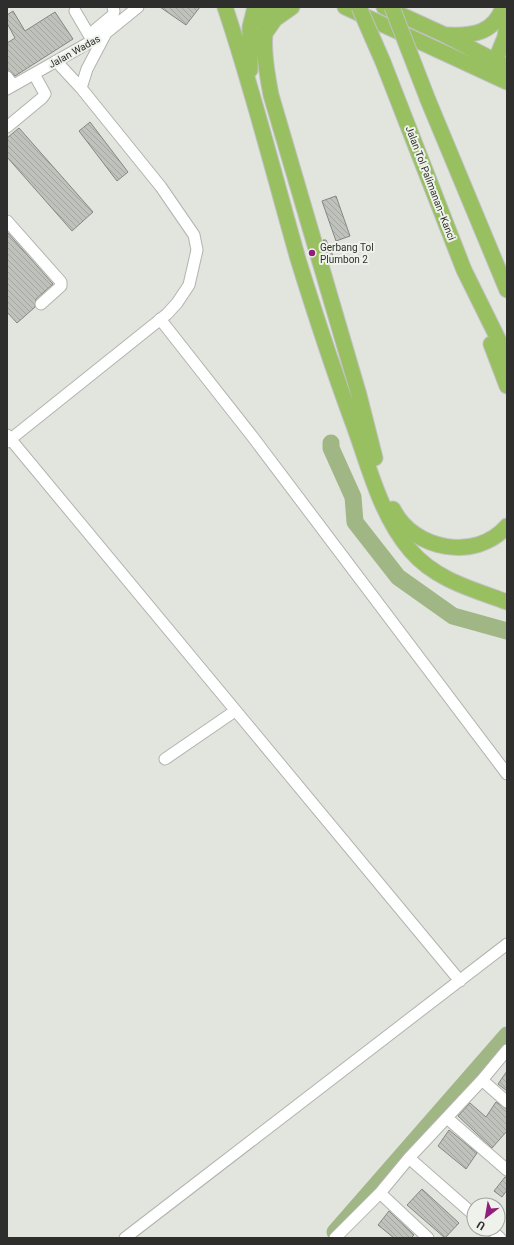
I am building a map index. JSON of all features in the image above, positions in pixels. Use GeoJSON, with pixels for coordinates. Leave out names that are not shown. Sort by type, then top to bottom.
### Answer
{"type":"FeatureCollection","features":[{"type":"Feature","properties":{"kind":"highway"},"geometry":{"type":"LineString","coordinates":[[225,7],[302,269],[344,397],[386,515],[398,535],[412,552],[428,567],[444,578],[507,602]]}},
{"type":"Feature","properties":{"kind":"highway"},"geometry":{"type":"LineString","coordinates":[[250,91],[250,34],[255,7]]}},
{"type":"Feature","properties":{"kind":"highway"},"geometry":{"type":"LineString","coordinates":[[269,7],[263,38],[265,66],[271,95],[359,395],[385,493],[393,509],[409,531],[421,539],[439,546],[468,546],[492,538],[507,526]]}},
{"type":"Feature","properties":{"kind":"highway"},"geometry":{"type":"LineString","coordinates":[[263,38],[275,19],[292,7]]}},
{"type":"Feature","properties":{"kind":"highway"},"geometry":{"type":"LineString","coordinates":[[348,7],[502,72]]}},
{"type":"Feature","properties":{"kind":"highway","name":"Jalan Tol Palimanan–Kanci"},"geometry":{"type":"LineString","coordinates":[[348,7],[383,62],[464,270],[507,357]]}},
{"type":"Feature","properties":{"kind":"highway"},"geometry":{"type":"LineString","coordinates":[[384,7],[445,35],[502,72]]}},
{"type":"Feature","properties":{"kind":"highway"},"geometry":{"type":"LineString","coordinates":[[392,7],[428,100],[507,290]]}},
{"type":"Feature","properties":{"kind":"highway"},"geometry":{"type":"LineString","coordinates":[[445,35],[463,36],[485,31],[494,24],[503,7]]}},
{"type":"Feature","properties":{"kind":"highway"},"geometry":{"type":"LineString","coordinates":[[502,72],[507,23]]}},
{"type":"Feature","properties":{"kind":"highway"},"geometry":{"type":"LineString","coordinates":[[464,270],[482,323],[507,386]]}},
{"type":"Feature","properties":{"kind":"street"},"geometry":{"type":"LineString","coordinates":[[75,11],[91,38],[113,15],[114,11],[112,7]]}},
{"type":"Feature","properties":{"kind":"street","name":"Jalan Wadas"},"geometry":{"type":"LineString","coordinates":[[9,84],[34,74],[91,38],[106,33],[138,7]]}},
{"type":"Feature","properties":{"kind":"street"},"geometry":{"type":"LineString","coordinates":[[81,88],[87,69],[106,33]]}},
{"type":"Feature","properties":{"kind":"street"},"geometry":{"type":"LineString","coordinates":[[56,61],[81,88],[161,187],[194,235],[197,250],[189,285],[177,303],[160,319],[8,439],[460,981]]}},
{"type":"Feature","properties":{"kind":"street"},"geometry":{"type":"LineString","coordinates":[[7,127],[42,98],[44,94],[34,74]]}},
{"type":"Feature","properties":{"kind":"street"},"geometry":{"type":"LineString","coordinates":[[7,221],[61,282],[61,286],[41,304]]}},
{"type":"Feature","properties":{"kind":"street"},"geometry":{"type":"LineString","coordinates":[[160,319],[252,436],[507,774]]}},
{"type":"Feature","properties":{"kind":"street"},"geometry":{"type":"LineString","coordinates":[[165,759],[236,711]]}},
{"type":"Feature","properties":{"kind":"street"},"geometry":{"type":"LineString","coordinates":[[124,1238],[507,944]]}},
{"type":"Feature","properties":{"kind":"street"},"geometry":{"type":"LineString","coordinates":[[335,1238],[380,1193],[409,1158],[482,1080],[507,1050]]}},
{"type":"Feature","properties":{"kind":"street"},"geometry":{"type":"LineString","coordinates":[[482,1080],[507,1102]]}},
{"type":"Feature","properties":{"kind":"street"},"geometry":{"type":"LineString","coordinates":[[447,1118],[507,1170]]}},
{"type":"Feature","properties":{"kind":"street"},"geometry":{"type":"LineString","coordinates":[[409,1158],[466,1208]]}},
{"type":"Feature","properties":{"kind":"street"},"geometry":{"type":"LineString","coordinates":[[380,1193],[428,1238]]}},
{"type":"Feature","properties":{"kind":"building"},"geometry":{"type":"Polygon","coordinates":[[[160,7],[200,7],[186,25],[160,7]]]}},
{"type":"Feature","properties":{"kind":"building"},"geometry":{"type":"Polygon","coordinates":[[[13,11],[25,31],[55,12],[73,39],[15,76],[7,70],[7,43],[15,38],[7,23],[7,15],[13,11]]]}},
{"type":"Feature","properties":{"kind":"building"},"geometry":{"type":"Polygon","coordinates":[[[90,122],[128,172],[117,181],[79,131],[90,122]]]}},
{"type":"Feature","properties":{"kind":"building"},"geometry":{"type":"Polygon","coordinates":[[[19,128],[93,212],[72,231],[7,157],[7,138],[19,128]]]}},
{"type":"Feature","properties":{"kind":"building"},"geometry":{"type":"Polygon","coordinates":[[[336,196],[350,236],[336,241],[322,201],[336,196]]]}},
{"type":"Feature","properties":{"kind":"building"},"geometry":{"type":"Polygon","coordinates":[[[7,232],[53,284],[36,299],[35,307],[17,323],[7,312],[7,232]]]}},
{"type":"Feature","properties":{"kind":"building"},"geometry":{"type":"Polygon","coordinates":[[[323,240],[326,240],[334,258],[329,259],[323,240]]]}},
{"type":"Feature","properties":{"kind":"building"},"geometry":{"type":"Polygon","coordinates":[[[507,1071],[507,1091],[498,1084],[507,1071]]]}},
{"type":"Feature","properties":{"kind":"building"},"geometry":{"type":"Polygon","coordinates":[[[496,1102],[507,1109],[507,1131],[492,1148],[458,1116],[470,1103],[486,1117],[496,1102]]]}},
{"type":"Feature","properties":{"kind":"building"},"geometry":{"type":"Polygon","coordinates":[[[449,1130],[477,1153],[466,1169],[438,1146],[449,1130]]]}},
{"type":"Feature","properties":{"kind":"building"},"geometry":{"type":"Polygon","coordinates":[[[505,1177],[507,1177],[507,1190],[502,1197],[494,1191],[505,1177]]]}},
{"type":"Feature","properties":{"kind":"building"},"geometry":{"type":"Polygon","coordinates":[[[422,1189],[459,1223],[445,1238],[407,1205],[422,1189]]]}},
{"type":"Feature","properties":{"kind":"building"},"geometry":{"type":"Polygon","coordinates":[[[389,1211],[414,1235],[411,1238],[394,1238],[378,1225],[389,1211]]]}},
{"type":"Feature","properties":{"kind":"waterway"},"geometry":{"type":"LineString","coordinates":[[331,443],[331,448],[353,497],[355,522],[398,577],[453,616],[507,631]]}},
{"type":"Feature","properties":{"kind":"waterway"},"geometry":{"type":"LineString","coordinates":[[335,1232],[507,1035]]}},
{"type":"Feature","properties":{"kind":"place","name":"Gerbang Tol Plumbon 2"},"geometry":{"type":"Point","coordinates":[312,253]}}]}
